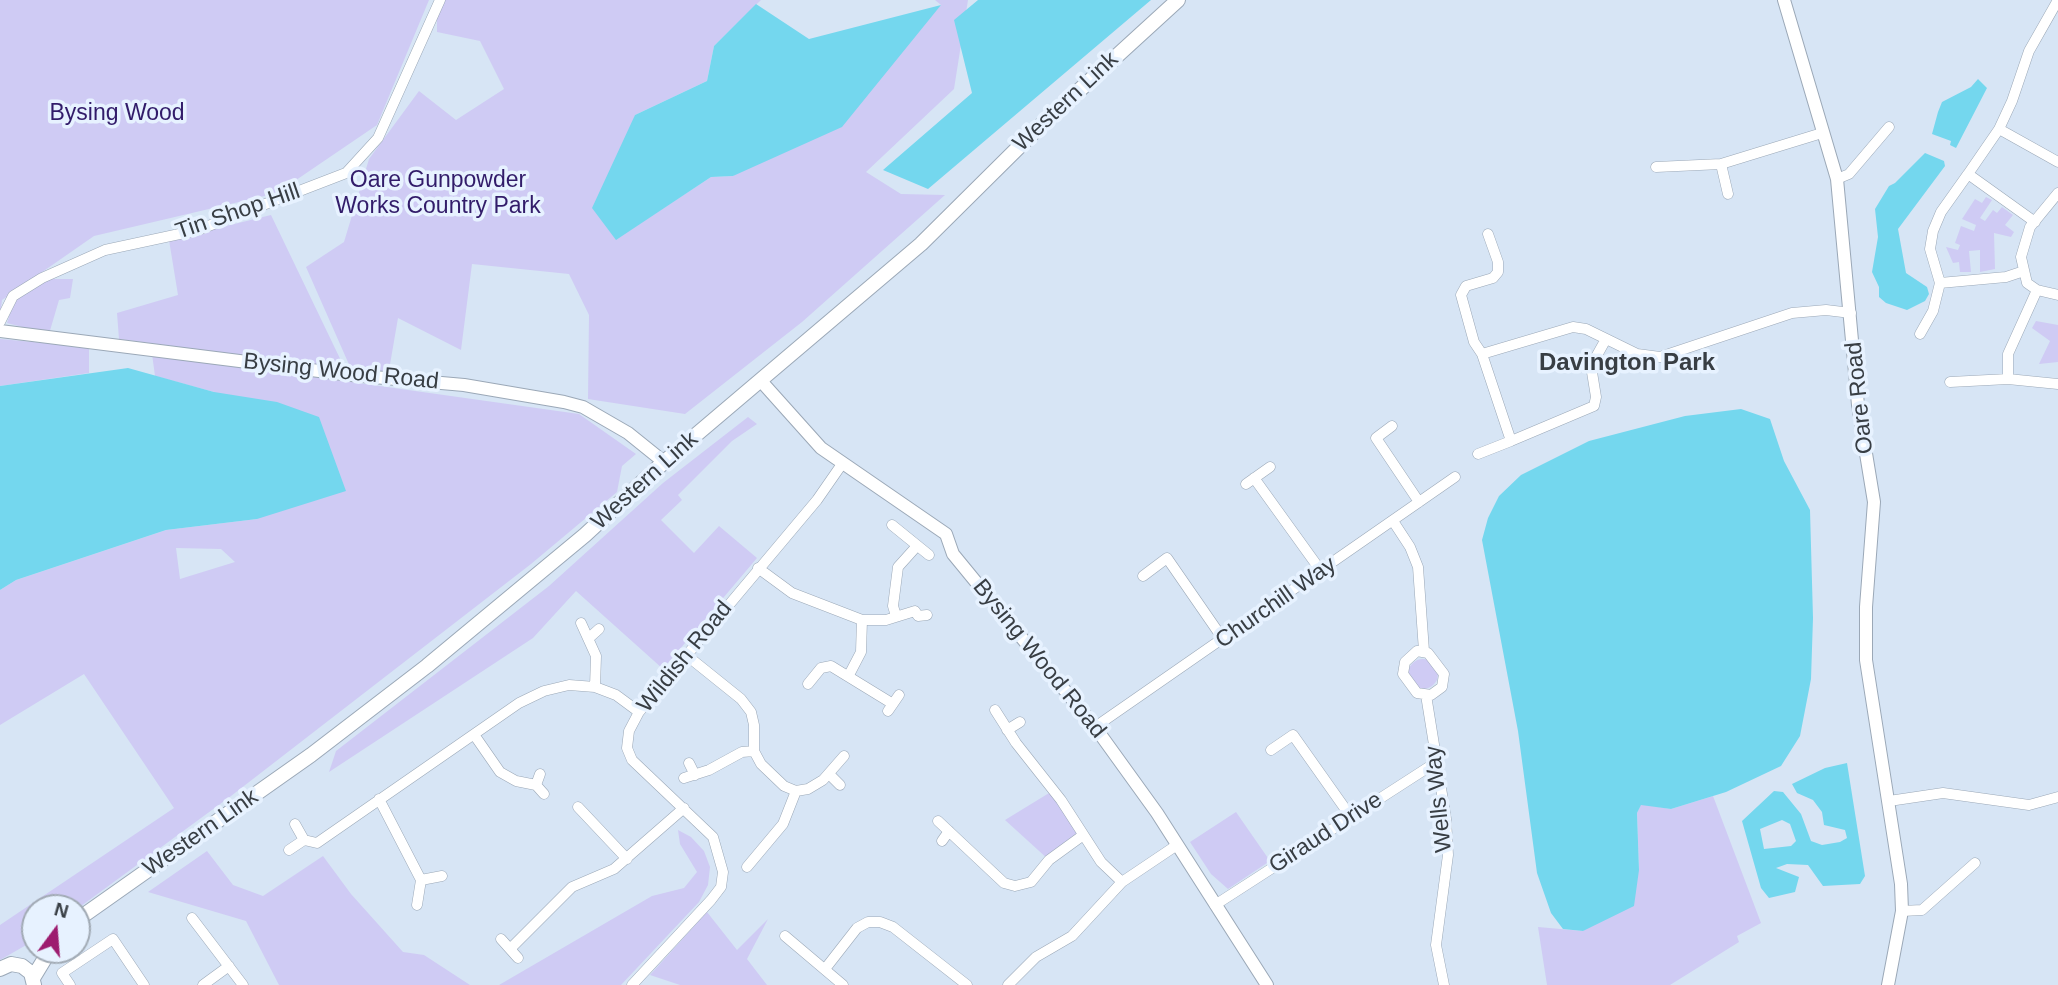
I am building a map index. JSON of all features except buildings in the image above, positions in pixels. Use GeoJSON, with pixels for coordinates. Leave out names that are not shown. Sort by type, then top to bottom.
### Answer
{"type":"FeatureCollection","features":[{"type":"Feature","properties":{"kind":"main road","name":"Western Link"},"geometry":{"type":"LineString","coordinates":[[91,910],[209,830],[427,666],[585,535],[664,462],[921,244],[999,165],[1178,0]]}},
{"type":"Feature","properties":{"kind":"main road"},"geometry":{"type":"LineString","coordinates":[[0,969],[21,963]]}},
{"type":"Feature","properties":{"kind":"main road"},"geometry":{"type":"LineString","coordinates":[[17,964],[27,969],[33,981]]}},
{"type":"Feature","properties":{"kind":"main road"},"geometry":{"type":"LineString","coordinates":[[33,981],[42,964]]}},
{"type":"Feature","properties":{"kind":"street","name":"Tin Shop Hill"},"geometry":{"type":"LineString","coordinates":[[0,322],[13,296],[41,278],[105,250],[198,230],[346,173],[378,138],[440,0]]}},
{"type":"Feature","properties":{"kind":"street","name":"Oare Road"},"geometry":{"type":"LineString","coordinates":[[1784,0],[1836,179],[1858,405],[1874,502],[1866,607],[1868,682],[1900,871],[1902,911],[1888,985]]}},
{"type":"Feature","properties":{"kind":"street"},"geometry":{"type":"LineString","coordinates":[[1920,334],[1933,311],[1940,283],[1930,249],[1933,231],[1941,212],[1999,129],[2029,51],[2057,2]]}},
{"type":"Feature","properties":{"kind":"street"},"geometry":{"type":"LineString","coordinates":[[1836,179],[1849,174],[1889,127]]}},
{"type":"Feature","properties":{"kind":"street"},"geometry":{"type":"LineString","coordinates":[[1999,129],[2058,162]]}},
{"type":"Feature","properties":{"kind":"street"},"geometry":{"type":"LineString","coordinates":[[1656,167],[1721,164],[1822,133]]}},
{"type":"Feature","properties":{"kind":"street"},"geometry":{"type":"LineString","coordinates":[[1721,164],[1728,194]]}},
{"type":"Feature","properties":{"kind":"street"},"geometry":{"type":"LineString","coordinates":[[1968,174],[2035,222]]}},
{"type":"Feature","properties":{"kind":"street"},"geometry":{"type":"LineString","coordinates":[[2058,193],[2035,222],[2024,242],[2021,257],[2027,283],[2037,290],[2058,295]]}},
{"type":"Feature","properties":{"kind":"street"},"geometry":{"type":"LineString","coordinates":[[1488,234],[1498,262],[1498,272],[1493,278],[1466,286],[1461,295],[1474,342],[1482,354],[1511,441]]}},
{"type":"Feature","properties":{"kind":"street"},"geometry":{"type":"LineString","coordinates":[[1940,283],[2006,278],[2024,271]]}},
{"type":"Feature","properties":{"kind":"street"},"geometry":{"type":"LineString","coordinates":[[2008,379],[2008,354],[2037,290]]}},
{"type":"Feature","properties":{"kind":"street"},"geometry":{"type":"LineString","coordinates":[[1482,354],[1573,327],[1586,329],[1637,354],[1660,356],[1792,313],[1826,310],[1851,313]]}},
{"type":"Feature","properties":{"kind":"street","name":"Bysing Wood Road"},"geometry":{"type":"LineString","coordinates":[[0,331],[351,374],[464,385],[564,402],[583,407],[628,433],[664,462]]}},
{"type":"Feature","properties":{"kind":"street"},"geometry":{"type":"LineString","coordinates":[[1478,454],[1594,407],[1596,397],[1591,366],[1606,339]]}},
{"type":"Feature","properties":{"kind":"street"},"geometry":{"type":"LineString","coordinates":[[1950,382],[2008,379],[2058,384]]}},
{"type":"Feature","properties":{"kind":"street","name":"Bysing Wood Road"},"geometry":{"type":"LineString","coordinates":[[761,381],[821,448],[946,534],[953,554],[1095,727],[1177,845],[1267,985]]}},
{"type":"Feature","properties":{"kind":"street"},"geometry":{"type":"LineString","coordinates":[[1392,426],[1376,438],[1419,502]]}},
{"type":"Feature","properties":{"kind":"street","name":"Wildish Road"},"geometry":{"type":"LineString","coordinates":[[632,985],[721,887],[723,872],[713,837],[632,760],[627,748],[628,739],[639,712],[817,500],[842,464]]}},
{"type":"Feature","properties":{"kind":"street"},"geometry":{"type":"LineString","coordinates":[[1270,467],[1250,481],[1321,571]]}},
{"type":"Feature","properties":{"kind":"street","name":"Churchill Way"},"geometry":{"type":"LineString","coordinates":[[1095,727],[1455,477]]}},
{"type":"Feature","properties":{"kind":"street"},"geometry":{"type":"LineString","coordinates":[[1393,521],[1410,547],[1418,567],[1424,652],[1440,668],[1445,679],[1439,690],[1426,695],[1414,690],[1403,674],[1408,658],[1413,653],[1424,652]]}},
{"type":"Feature","properties":{"kind":"street"},"geometry":{"type":"LineString","coordinates":[[892,525],[907,534],[916,547],[929,555]]}},
{"type":"Feature","properties":{"kind":"street"},"geometry":{"type":"LineString","coordinates":[[896,617],[893,607],[898,567],[916,547]]}},
{"type":"Feature","properties":{"kind":"street"},"geometry":{"type":"LineString","coordinates":[[1143,576],[1167,558],[1223,639]]}},
{"type":"Feature","properties":{"kind":"street"},"geometry":{"type":"LineString","coordinates":[[758,568],[792,593],[862,620],[886,621],[915,611],[919,616],[927,615]]}},
{"type":"Feature","properties":{"kind":"street"},"geometry":{"type":"LineString","coordinates":[[849,675],[861,652],[862,620]]}},
{"type":"Feature","properties":{"kind":"street"},"geometry":{"type":"LineString","coordinates":[[581,623],[596,656],[595,687]]}},
{"type":"Feature","properties":{"kind":"street"},"geometry":{"type":"LineString","coordinates":[[589,638],[599,629]]}},
{"type":"Feature","properties":{"kind":"street"},"geometry":{"type":"LineString","coordinates":[[685,654],[741,699],[751,712],[754,751],[773,777],[796,791],[807,789],[829,774],[844,756]]}},
{"type":"Feature","properties":{"kind":"street"},"geometry":{"type":"LineString","coordinates":[[808,684],[821,668],[831,666],[893,703]]}},
{"type":"Feature","properties":{"kind":"street"},"geometry":{"type":"LineString","coordinates":[[289,850],[304,840],[317,842],[475,736],[519,703],[544,691],[569,685],[595,687],[616,695],[639,712]]}},
{"type":"Feature","properties":{"kind":"street","name":"Wells Way"},"geometry":{"type":"LineString","coordinates":[[1426,695],[1438,761],[1448,855],[1436,945],[1444,985]]}},
{"type":"Feature","properties":{"kind":"street"},"geometry":{"type":"LineString","coordinates":[[995,710],[1007,730],[1054,790],[1101,862],[1122,882]]}},
{"type":"Feature","properties":{"kind":"street"},"geometry":{"type":"LineString","coordinates":[[1007,730],[1020,722]]}},
{"type":"Feature","properties":{"kind":"street"},"geometry":{"type":"LineString","coordinates":[[1270,750],[1293,735],[1351,817]]}},
{"type":"Feature","properties":{"kind":"street"},"geometry":{"type":"LineString","coordinates":[[475,736],[500,772],[516,781],[536,785],[544,794]]}},
{"type":"Feature","properties":{"kind":"street"},"geometry":{"type":"LineString","coordinates":[[689,763],[690,777],[730,757],[754,751]]}},
{"type":"Feature","properties":{"kind":"street","name":"Giraud Drive"},"geometry":{"type":"LineString","coordinates":[[1214,905],[1438,761]]}},
{"type":"Feature","properties":{"kind":"street"},"geometry":{"type":"LineString","coordinates":[[536,785],[540,774]]}},
{"type":"Feature","properties":{"kind":"street"},"geometry":{"type":"LineString","coordinates":[[829,774],[840,785]]}},
{"type":"Feature","properties":{"kind":"street"},"geometry":{"type":"LineString","coordinates":[[747,867],[758,848],[783,824],[796,791]]}},
{"type":"Feature","properties":{"kind":"street"},"geometry":{"type":"LineString","coordinates":[[1889,801],[1943,793],[2029,805],[2058,797]]}},
{"type":"Feature","properties":{"kind":"street"},"geometry":{"type":"LineString","coordinates":[[379,799],[421,880],[417,905]]}},
{"type":"Feature","properties":{"kind":"street"},"geometry":{"type":"LineString","coordinates":[[578,807],[584,820],[627,859]]}},
{"type":"Feature","properties":{"kind":"street"},"geometry":{"type":"LineString","coordinates":[[510,949],[572,887],[614,869],[684,808]]}},
{"type":"Feature","properties":{"kind":"street"},"geometry":{"type":"LineString","coordinates":[[938,821],[1004,883],[1015,886],[1031,882],[1049,860],[1082,836]]}},
{"type":"Feature","properties":{"kind":"street"},"geometry":{"type":"LineString","coordinates":[[295,824],[304,840]]}},
{"type":"Feature","properties":{"kind":"street"},"geometry":{"type":"LineString","coordinates":[[942,841],[949,831]]}},
{"type":"Feature","properties":{"kind":"street"},"geometry":{"type":"LineString","coordinates":[[1008,985],[1036,957],[1072,936],[1122,882],[1177,845]]}},
{"type":"Feature","properties":{"kind":"street"},"geometry":{"type":"LineString","coordinates":[[1902,911],[1922,910],[1975,863]]}},
{"type":"Feature","properties":{"kind":"street"},"geometry":{"type":"LineString","coordinates":[[421,880],[442,876]]}},
{"type":"Feature","properties":{"kind":"street"},"geometry":{"type":"LineString","coordinates":[[192,918],[243,985]]}},
{"type":"Feature","properties":{"kind":"street"},"geometry":{"type":"LineString","coordinates":[[825,969],[857,928],[868,922],[880,922],[893,928],[967,985]]}},
{"type":"Feature","properties":{"kind":"street"},"geometry":{"type":"LineString","coordinates":[[785,936],[843,985]]}},
{"type":"Feature","properties":{"kind":"street"},"geometry":{"type":"LineString","coordinates":[[70,985],[62,973],[113,939],[144,985]]}},
{"type":"Feature","properties":{"kind":"street"},"geometry":{"type":"LineString","coordinates":[[501,939],[518,958]]}},
{"type":"Feature","properties":{"kind":"street"},"geometry":{"type":"LineString","coordinates":[[203,985],[229,966]]}},
{"type":"Feature","properties":{"kind":"green space","name":"Bysing Wood"},"geometry":{"type":"Polygon","coordinates":[[[0,0],[429,0],[377,125],[277,193],[94,236],[2,300],[0,315],[0,0]]]}},
{"type":"Feature","properties":{"kind":"green space","name":"Oare Gunpowder Works Country Park"},"geometry":{"type":"Polygon","coordinates":[[[437,0],[761,0],[714,46],[707,81],[635,115],[616,239],[711,177],[733,176],[941,5],[935,0],[968,0],[954,89],[866,172],[901,194],[945,195],[802,322],[685,414],[588,399],[589,315],[569,274],[472,264],[461,350],[398,318],[388,376],[351,369],[306,267],[344,242],[369,159],[419,91],[456,120],[504,89],[480,41],[437,32],[437,0]]]}},
{"type":"Feature","properties":{"kind":"green space"},"geometry":{"type":"Polygon","coordinates":[[[1986,197],[1992,200],[1980,218],[1985,221],[1993,210],[1997,213],[2002,207],[2013,215],[2005,225],[2014,232],[2011,237],[1994,233],[1995,269],[1980,272],[1980,250],[1969,251],[1971,272],[1960,272],[1959,262],[1953,263],[1946,247],[1958,250],[1960,245],[1955,243],[1961,226],[1974,231],[1976,225],[1962,219],[1975,199],[1982,203],[1986,197]]]}},
{"type":"Feature","properties":{"kind":"green space"},"geometry":{"type":"Polygon","coordinates":[[[271,215],[345,369],[119,339],[117,313],[178,295],[169,240],[271,215]]]}},
{"type":"Feature","properties":{"kind":"green space"},"geometry":{"type":"Polygon","coordinates":[[[46,279],[73,279],[70,298],[59,300],[49,334],[7,323],[15,298],[46,279]]]}},
{"type":"Feature","properties":{"kind":"green space"},"geometry":{"type":"Polygon","coordinates":[[[2036,321],[2058,325],[2058,362],[2039,364],[2050,341],[2032,328],[2036,321]]]}},
{"type":"Feature","properties":{"kind":"green space"},"geometry":{"type":"Polygon","coordinates":[[[0,339],[89,347],[89,373],[0,386],[0,339]]]}},
{"type":"Feature","properties":{"kind":"green space"},"geometry":{"type":"Polygon","coordinates":[[[152,354],[579,414],[636,454],[622,466],[617,492],[531,564],[231,796],[91,899],[91,894],[46,894],[174,808],[84,674],[0,725],[0,590],[16,580],[166,530],[257,519],[214,392],[155,376],[152,354]],[[176,548],[180,579],[235,562],[221,549],[176,548]]]}},
{"type":"Feature","properties":{"kind":"green space"},"geometry":{"type":"Polygon","coordinates":[[[748,417],[757,424],[732,441],[678,495],[682,500],[661,520],[694,553],[719,526],[757,558],[663,669],[576,591],[533,638],[329,772],[336,751],[549,586],[663,483],[748,417]]]}},
{"type":"Feature","properties":{"kind":"green space"},"geometry":{"type":"Polygon","coordinates":[[[1423,659],[1429,660],[1437,668],[1437,680],[1429,688],[1423,689],[1417,688],[1409,680],[1408,674],[1409,668],[1417,660],[1423,659]]]}},
{"type":"Feature","properties":{"kind":"green space"},"geometry":{"type":"Polygon","coordinates":[[[1054,790],[1082,836],[1049,860],[1005,820],[1054,790]]]}},
{"type":"Feature","properties":{"kind":"green space"},"geometry":{"type":"Polygon","coordinates":[[[1713,796],[1761,923],[1737,936],[1739,942],[1670,985],[1547,985],[1538,927],[1583,931],[1639,870],[1637,813],[1641,804],[1671,809],[1713,796]]]}},
{"type":"Feature","properties":{"kind":"green space"},"geometry":{"type":"Polygon","coordinates":[[[1236,812],[1270,861],[1228,889],[1211,874],[1190,842],[1236,812]]]}},
{"type":"Feature","properties":{"kind":"green space"},"geometry":{"type":"Polygon","coordinates":[[[678,830],[691,837],[704,851],[710,867],[708,885],[699,902],[621,985],[499,985],[652,896],[684,888],[697,872],[680,844],[678,830]]]}},
{"type":"Feature","properties":{"kind":"green space"},"geometry":{"type":"Polygon","coordinates":[[[207,851],[233,885],[263,896],[323,856],[351,894],[403,952],[424,955],[470,985],[279,985],[246,921],[148,892],[207,851]]]}},
{"type":"Feature","properties":{"kind":"green space"},"geometry":{"type":"Polygon","coordinates":[[[21,911],[21,948],[0,960],[0,925],[21,911]]]}},
{"type":"Feature","properties":{"kind":"green space"},"geometry":{"type":"Polygon","coordinates":[[[707,912],[737,950],[768,919],[747,959],[767,985],[680,985],[650,975],[707,912]]]}},
{"type":"Feature","properties":{"kind":"water"},"geometry":{"type":"Polygon","coordinates":[[[978,0],[1151,0],[928,189],[883,170],[972,93],[954,20],[978,0]]]}},
{"type":"Feature","properties":{"kind":"water"},"geometry":{"type":"Polygon","coordinates":[[[756,4],[809,39],[941,5],[842,127],[733,176],[711,177],[616,240],[592,208],[635,115],[707,81],[714,46],[756,4]]]}},
{"type":"Feature","properties":{"kind":"water"},"geometry":{"type":"Polygon","coordinates":[[[1978,79],[1987,88],[1956,148],[1950,145],[1951,141],[1932,134],[1938,112],[1942,102],[1971,87],[1978,79]]]}},
{"type":"Feature","properties":{"kind":"water"},"geometry":{"type":"Polygon","coordinates":[[[1925,153],[1944,161],[1945,166],[1898,229],[1906,273],[1927,287],[1929,294],[1925,301],[1907,310],[1886,303],[1879,297],[1879,287],[1872,272],[1878,237],[1875,209],[1889,186],[1925,153]]]}},
{"type":"Feature","properties":{"kind":"water"},"geometry":{"type":"Polygon","coordinates":[[[128,368],[214,392],[277,402],[319,417],[346,491],[257,519],[166,530],[16,580],[0,590],[0,386],[128,368]]]}},
{"type":"Feature","properties":{"kind":"water"},"geometry":{"type":"Polygon","coordinates":[[[1741,409],[1770,419],[1784,461],[1810,510],[1813,618],[1811,679],[1800,736],[1781,766],[1726,792],[1671,809],[1641,805],[1637,813],[1639,870],[1634,906],[1583,931],[1563,929],[1551,913],[1537,873],[1518,731],[1482,540],[1488,518],[1499,496],[1521,475],[1589,441],[1685,416],[1741,409]]]}},
{"type":"Feature","properties":{"kind":"water"},"geometry":{"type":"Polygon","coordinates":[[[1847,763],[1865,876],[1860,884],[1823,886],[1808,865],[1787,864],[1776,868],[1799,877],[1795,892],[1769,898],[1761,888],[1742,821],[1774,791],[1783,792],[1801,814],[1811,841],[1822,845],[1847,838],[1845,830],[1824,825],[1822,812],[1813,800],[1797,793],[1792,784],[1825,768],[1847,763]],[[1782,820],[1760,829],[1764,849],[1791,846],[1796,841],[1790,824],[1782,820]]]}},
{"type":"Feature","properties":{"kind":"district","name":"Davington Park"},"geometry":{"type":"Point","coordinates":[1627,363]}}]}
